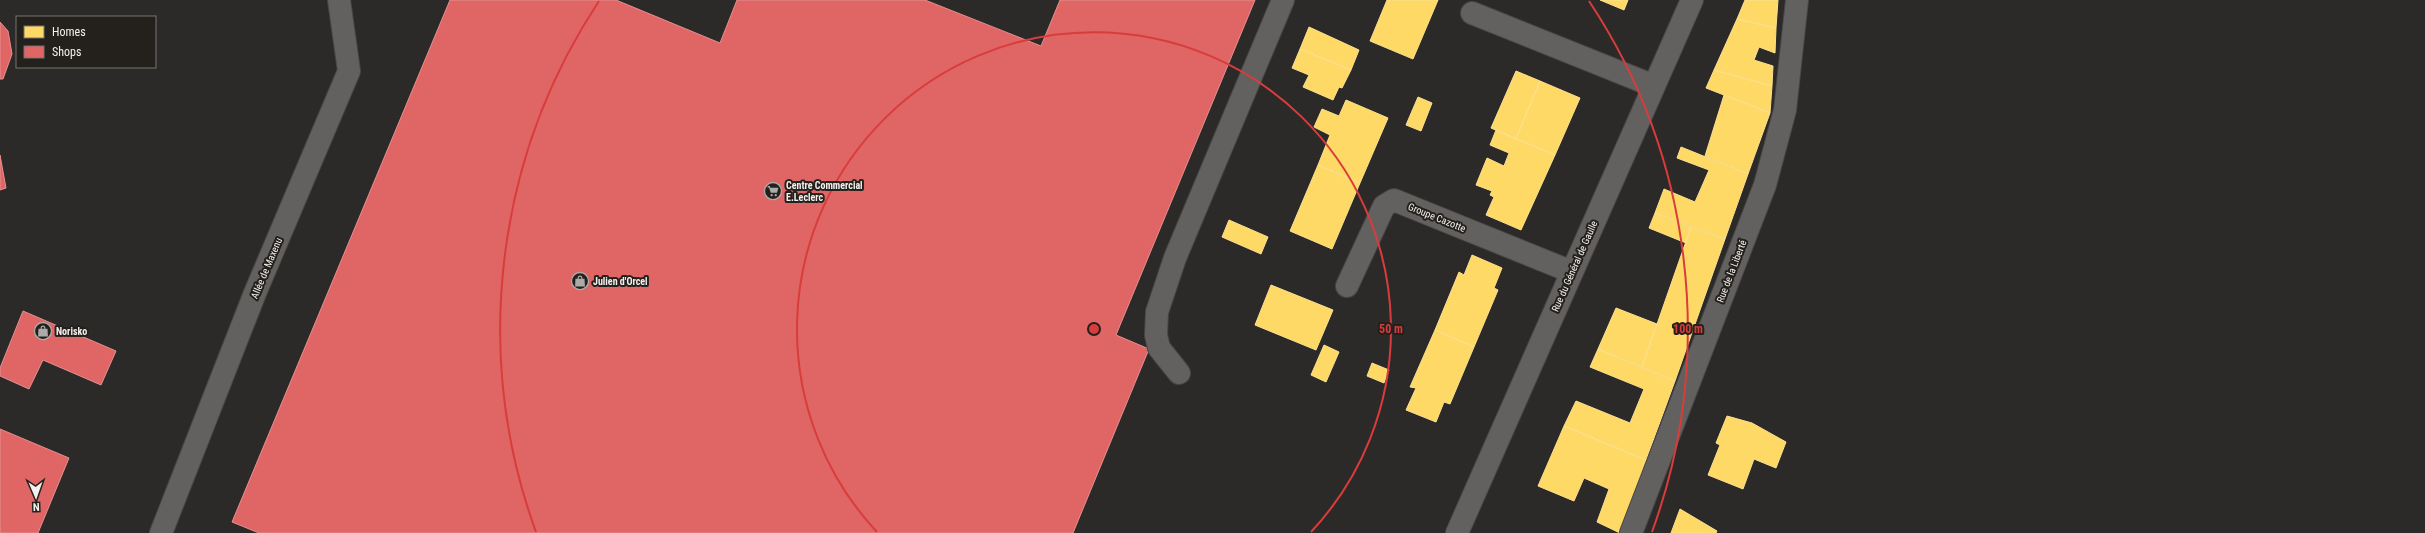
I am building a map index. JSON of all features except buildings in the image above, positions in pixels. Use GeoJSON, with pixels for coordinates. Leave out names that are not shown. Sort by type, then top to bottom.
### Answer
{"type":"FeatureCollection","features":[{"type":"Feature","properties":{"kind":"street"},"geometry":{"type":"LineString","coordinates":[[1180,373],[1160,348],[1156,335],[1157,312],[1175,258],[1283,0]]}},
{"type":"Feature","properties":{"kind":"street","name":"Rue du Général de Gaulle"},"geometry":{"type":"LineString","coordinates":[[1457,533],[1692,0]]}},
{"type":"Feature","properties":{"kind":"street","name":"Rue de la Liberté"},"geometry":{"type":"LineString","coordinates":[[1631,533],[1765,185],[1785,110],[1797,0]]}},
{"type":"Feature","properties":{"kind":"street","name":"Allée de Maxenu"},"geometry":{"type":"LineString","coordinates":[[161,533],[255,293],[349,71],[341,2]]}},
{"type":"Feature","properties":{"kind":"street"},"geometry":{"type":"LineString","coordinates":[[1472,13],[1654,86]]}},
{"type":"Feature","properties":{"kind":"street","name":"Groupe Cazotte"},"geometry":{"type":"LineString","coordinates":[[1347,286],[1384,206],[1394,200],[1572,272]]}},
{"type":"Feature","properties":{"kind":"place","name":"Centre Commercial E.Leclerc"},"geometry":{"type":"Point","coordinates":[773,191]}},
{"type":"Feature","properties":{"kind":"place","name":"Julien d'Orcel"},"geometry":{"type":"Point","coordinates":[580,281]}},
{"type":"Feature","properties":{"kind":"place","name":"Norisko"},"geometry":{"type":"Point","coordinates":[43,331]}}]}
